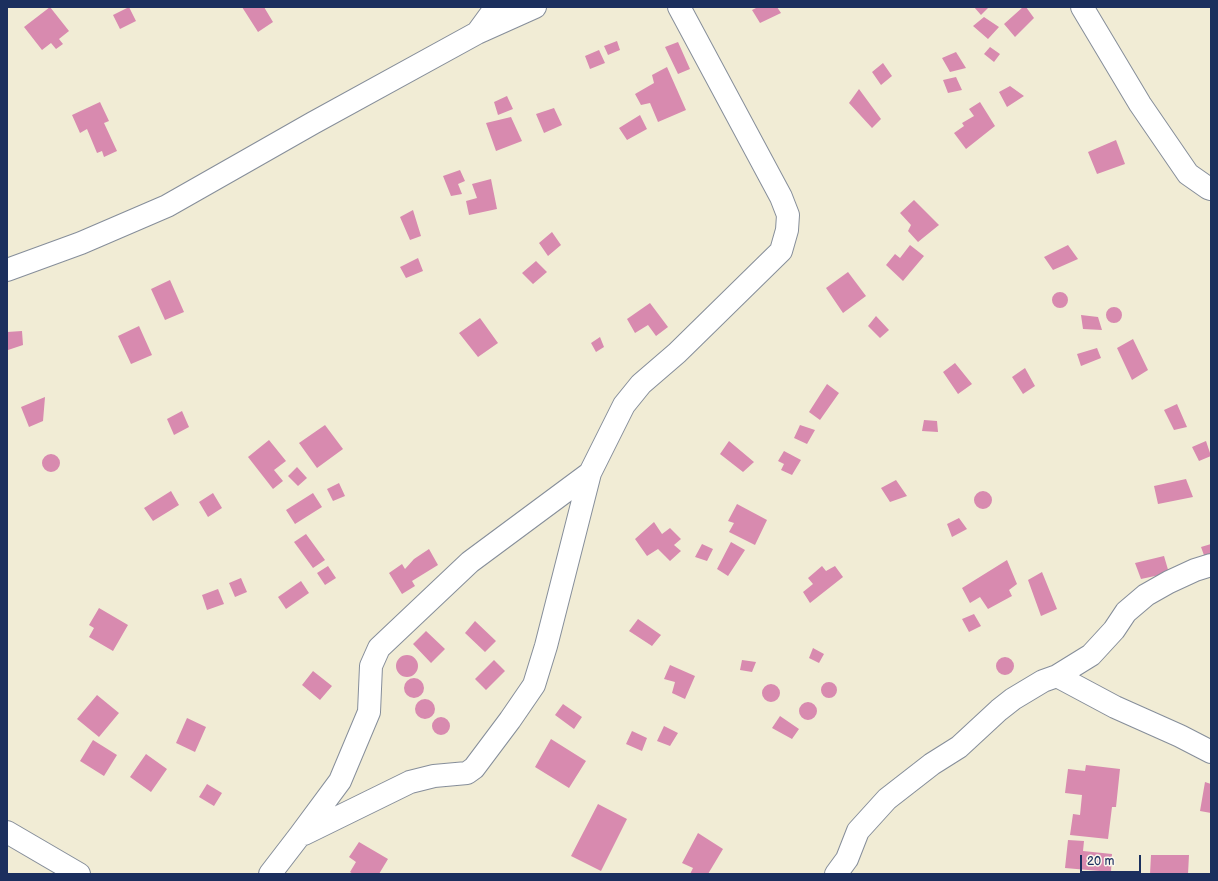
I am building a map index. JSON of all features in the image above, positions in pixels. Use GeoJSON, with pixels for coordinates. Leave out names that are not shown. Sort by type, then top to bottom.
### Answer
{"type":"FeatureCollection","features":[{"type":"Feature","properties":{"kind":"street"},"geometry":{"type":"LineString","coordinates":[[477,33],[496,7]]}},
{"type":"Feature","properties":{"kind":"street"},"geometry":{"type":"LineString","coordinates":[[7,270],[81,242],[167,206],[312,123],[477,33],[535,7]]}},
{"type":"Feature","properties":{"kind":"street"},"geometry":{"type":"LineString","coordinates":[[300,835],[410,782],[434,776],[467,773],[474,768],[510,720],[534,684],[546,646],[590,473],[624,405],[641,384],[677,353],[781,251],[787,230],[788,215],[781,197],[679,7]]}},
{"type":"Feature","properties":{"kind":"street"},"geometry":{"type":"LineString","coordinates":[[1082,7],[1140,104],[1188,174],[1211,189]]}},
{"type":"Feature","properties":{"kind":"street"},"geometry":{"type":"LineString","coordinates":[[270,874],[340,781],[369,712],[372,666],[379,648],[470,562],[590,473]]}},
{"type":"Feature","properties":{"kind":"street"},"geometry":{"type":"LineString","coordinates":[[836,874],[847,860],[858,832],[887,799],[932,764],[959,747],[1013,699],[1043,681],[1057,676],[1091,655],[1114,630],[1126,612],[1146,595],[1195,570],[1211,565]]}},
{"type":"Feature","properties":{"kind":"street"},"geometry":{"type":"LineString","coordinates":[[1057,676],[1114,707],[1180,736],[1211,752]]}},
{"type":"Feature","properties":{"kind":"street"},"geometry":{"type":"LineString","coordinates":[[7,832],[79,874]]}},
{"type":"Feature","properties":{"kind":"building"},"geometry":{"type":"Polygon","coordinates":[[[50,7],[69,31],[59,39],[63,44],[56,49],[51,43],[42,50],[24,27],[50,7]]]}},
{"type":"Feature","properties":{"kind":"building"},"geometry":{"type":"Polygon","coordinates":[[[129,7],[136,21],[120,29],[113,15],[129,7]]]}},
{"type":"Feature","properties":{"kind":"building"},"geometry":{"type":"Polygon","coordinates":[[[242,7],[264,7],[273,22],[258,32],[242,7]]]}},
{"type":"Feature","properties":{"kind":"building"},"geometry":{"type":"Polygon","coordinates":[[[758,7],[777,7],[781,13],[760,23],[752,10],[758,7]]]}},
{"type":"Feature","properties":{"kind":"building"},"geometry":{"type":"Polygon","coordinates":[[[974,7],[989,7],[981,15],[974,7]]]}},
{"type":"Feature","properties":{"kind":"building"},"geometry":{"type":"Polygon","coordinates":[[[1023,7],[1026,7],[1034,18],[1015,37],[1004,24],[1023,7]]]}},
{"type":"Feature","properties":{"kind":"building"},"geometry":{"type":"Polygon","coordinates":[[[984,17],[999,27],[988,39],[973,26],[984,17]]]}},
{"type":"Feature","properties":{"kind":"building"},"geometry":{"type":"Polygon","coordinates":[[[617,41],[620,50],[608,55],[604,46],[617,41]]]}},
{"type":"Feature","properties":{"kind":"building"},"geometry":{"type":"Polygon","coordinates":[[[678,42],[690,69],[678,74],[665,47],[678,42]]]}},
{"type":"Feature","properties":{"kind":"building"},"geometry":{"type":"Polygon","coordinates":[[[990,47],[1000,54],[994,62],[984,54],[990,47]]]}},
{"type":"Feature","properties":{"kind":"building"},"geometry":{"type":"Polygon","coordinates":[[[599,50],[605,63],[590,69],[585,56],[599,50]]]}},
{"type":"Feature","properties":{"kind":"building"},"geometry":{"type":"Polygon","coordinates":[[[956,52],[966,68],[950,72],[942,58],[956,52]]]}},
{"type":"Feature","properties":{"kind":"building"},"geometry":{"type":"Polygon","coordinates":[[[883,63],[892,76],[881,85],[872,72],[883,63]]]}},
{"type":"Feature","properties":{"kind":"building"},"geometry":{"type":"Polygon","coordinates":[[[667,67],[686,110],[658,122],[650,103],[641,105],[635,94],[654,83],[652,75],[667,67]]]}},
{"type":"Feature","properties":{"kind":"building"},"geometry":{"type":"Polygon","coordinates":[[[956,77],[962,90],[948,93],[943,80],[956,77]]]}},
{"type":"Feature","properties":{"kind":"building"},"geometry":{"type":"Polygon","coordinates":[[[1010,86],[1024,96],[1007,107],[999,92],[1010,86]]]}},
{"type":"Feature","properties":{"kind":"building"},"geometry":{"type":"Polygon","coordinates":[[[859,89],[881,119],[872,128],[849,103],[859,89]]]}},
{"type":"Feature","properties":{"kind":"building"},"geometry":{"type":"Polygon","coordinates":[[[507,96],[513,109],[498,115],[494,102],[507,96]]]}},
{"type":"Feature","properties":{"kind":"building"},"geometry":{"type":"Polygon","coordinates":[[[100,102],[109,121],[104,123],[117,151],[104,157],[102,151],[97,153],[87,129],[80,133],[72,115],[100,102]]]}},
{"type":"Feature","properties":{"kind":"building"},"geometry":{"type":"Polygon","coordinates":[[[980,102],[995,126],[966,149],[954,133],[964,126],[962,123],[974,116],[969,109],[980,102]]]}},
{"type":"Feature","properties":{"kind":"building"},"geometry":{"type":"Polygon","coordinates":[[[554,108],[562,125],[544,133],[536,114],[554,108]]]}},
{"type":"Feature","properties":{"kind":"building"},"geometry":{"type":"Polygon","coordinates":[[[640,115],[647,129],[627,140],[619,128],[640,115]]]}},
{"type":"Feature","properties":{"kind":"building"},"geometry":{"type":"Polygon","coordinates":[[[511,117],[522,141],[496,151],[486,123],[511,117]]]}},
{"type":"Feature","properties":{"kind":"building"},"geometry":{"type":"Polygon","coordinates":[[[1116,140],[1125,164],[1097,174],[1088,152],[1116,140]]]}},
{"type":"Feature","properties":{"kind":"building"},"geometry":{"type":"Polygon","coordinates":[[[460,170],[465,181],[458,184],[462,194],[451,196],[443,176],[460,170]]]}},
{"type":"Feature","properties":{"kind":"building"},"geometry":{"type":"Polygon","coordinates":[[[491,179],[497,209],[469,215],[466,201],[477,198],[472,184],[491,179]]]}},
{"type":"Feature","properties":{"kind":"building"},"geometry":{"type":"Polygon","coordinates":[[[914,200],[939,225],[918,242],[908,231],[911,225],[900,213],[914,200]]]}},
{"type":"Feature","properties":{"kind":"building"},"geometry":{"type":"Polygon","coordinates":[[[413,210],[421,236],[410,240],[400,217],[413,210]]]}},
{"type":"Feature","properties":{"kind":"building"},"geometry":{"type":"Polygon","coordinates":[[[552,232],[561,245],[548,256],[539,243],[552,232]]]}},
{"type":"Feature","properties":{"kind":"building"},"geometry":{"type":"Polygon","coordinates":[[[910,245],[924,256],[903,281],[886,265],[895,254],[900,258],[910,245]]]}},
{"type":"Feature","properties":{"kind":"building"},"geometry":{"type":"Polygon","coordinates":[[[1068,245],[1078,259],[1053,270],[1044,257],[1068,245]]]}},
{"type":"Feature","properties":{"kind":"building"},"geometry":{"type":"Polygon","coordinates":[[[418,258],[423,271],[406,278],[400,267],[418,258]]]}},
{"type":"Feature","properties":{"kind":"building"},"geometry":{"type":"Polygon","coordinates":[[[536,261],[547,272],[533,284],[522,273],[536,261]]]}},
{"type":"Feature","properties":{"kind":"building"},"geometry":{"type":"Polygon","coordinates":[[[848,272],[866,296],[843,313],[826,288],[848,272]]]}},
{"type":"Feature","properties":{"kind":"building"},"geometry":{"type":"Polygon","coordinates":[[[170,280],[184,312],[165,320],[151,289],[170,280]]]}},
{"type":"Feature","properties":{"kind":"building"},"geometry":{"type":"Polygon","coordinates":[[[1057,292],[1063,292],[1068,297],[1066,306],[1063,308],[1057,308],[1052,303],[1052,297],[1057,292]]]}},
{"type":"Feature","properties":{"kind":"building"},"geometry":{"type":"Polygon","coordinates":[[[650,303],[668,327],[656,336],[648,325],[635,333],[627,319],[650,303]]]}},
{"type":"Feature","properties":{"kind":"building"},"geometry":{"type":"Polygon","coordinates":[[[1111,307],[1117,307],[1122,312],[1120,321],[1117,323],[1111,323],[1106,318],[1106,312],[1111,307]]]}},
{"type":"Feature","properties":{"kind":"building"},"geometry":{"type":"Polygon","coordinates":[[[1081,315],[1098,317],[1102,330],[1083,329],[1081,315]]]}},
{"type":"Feature","properties":{"kind":"building"},"geometry":{"type":"Polygon","coordinates":[[[876,316],[889,330],[880,338],[868,326],[876,316]]]}},
{"type":"Feature","properties":{"kind":"building"},"geometry":{"type":"Polygon","coordinates":[[[480,318],[498,343],[478,357],[459,333],[480,318]]]}},
{"type":"Feature","properties":{"kind":"building"},"geometry":{"type":"Polygon","coordinates":[[[139,326],[152,355],[131,364],[118,336],[139,326]]]}},
{"type":"Feature","properties":{"kind":"building"},"geometry":{"type":"Polygon","coordinates":[[[22,331],[23,345],[8,350],[7,332],[22,331]]]}},
{"type":"Feature","properties":{"kind":"building"},"geometry":{"type":"Polygon","coordinates":[[[600,337],[604,347],[596,352],[591,343],[600,337]]]}},
{"type":"Feature","properties":{"kind":"building"},"geometry":{"type":"Polygon","coordinates":[[[1133,339],[1148,370],[1132,380],[1117,348],[1133,339]]]}},
{"type":"Feature","properties":{"kind":"building"},"geometry":{"type":"Polygon","coordinates":[[[1097,348],[1101,358],[1081,366],[1077,354],[1097,348]]]}},
{"type":"Feature","properties":{"kind":"building"},"geometry":{"type":"Polygon","coordinates":[[[955,363],[972,384],[958,394],[943,372],[955,363]]]}},
{"type":"Feature","properties":{"kind":"building"},"geometry":{"type":"Polygon","coordinates":[[[1025,368],[1035,386],[1023,394],[1012,377],[1025,368]]]}},
{"type":"Feature","properties":{"kind":"building"},"geometry":{"type":"Polygon","coordinates":[[[827,384],[839,393],[820,420],[809,412],[827,384]]]}},
{"type":"Feature","properties":{"kind":"building"},"geometry":{"type":"Polygon","coordinates":[[[45,397],[43,421],[29,427],[21,407],[45,397]]]}},
{"type":"Feature","properties":{"kind":"building"},"geometry":{"type":"Polygon","coordinates":[[[1177,404],[1187,427],[1174,430],[1164,410],[1177,404]]]}},
{"type":"Feature","properties":{"kind":"building"},"geometry":{"type":"Polygon","coordinates":[[[182,411],[189,427],[174,435],[167,419],[182,411]]]}},
{"type":"Feature","properties":{"kind":"building"},"geometry":{"type":"Polygon","coordinates":[[[924,420],[937,421],[938,432],[922,431],[924,420]]]}},
{"type":"Feature","properties":{"kind":"building"},"geometry":{"type":"Polygon","coordinates":[[[325,425],[343,449],[317,468],[299,443],[325,425]]]}},
{"type":"Feature","properties":{"kind":"building"},"geometry":{"type":"Polygon","coordinates":[[[800,425],[815,430],[807,444],[794,438],[800,425]]]}},
{"type":"Feature","properties":{"kind":"building"},"geometry":{"type":"Polygon","coordinates":[[[269,440],[286,461],[274,470],[283,481],[273,489],[248,457],[269,440]]]}},
{"type":"Feature","properties":{"kind":"building"},"geometry":{"type":"Polygon","coordinates":[[[729,441],[754,462],[743,472],[720,454],[729,441]]]}},
{"type":"Feature","properties":{"kind":"building"},"geometry":{"type":"Polygon","coordinates":[[[1206,441],[1211,456],[1199,461],[1192,447],[1206,441]]]}},
{"type":"Feature","properties":{"kind":"building"},"geometry":{"type":"Polygon","coordinates":[[[784,451],[801,460],[792,475],[781,470],[784,464],[778,461],[784,451]]]}},
{"type":"Feature","properties":{"kind":"building"},"geometry":{"type":"Polygon","coordinates":[[[51,454],[57,457],[60,463],[57,469],[51,472],[45,469],[42,463],[45,457],[51,454]]]}},
{"type":"Feature","properties":{"kind":"building"},"geometry":{"type":"Polygon","coordinates":[[[297,467],[307,478],[298,486],[288,476],[297,467]]]}},
{"type":"Feature","properties":{"kind":"building"},"geometry":{"type":"Polygon","coordinates":[[[1186,479],[1193,497],[1158,504],[1154,486],[1186,479]]]}},
{"type":"Feature","properties":{"kind":"building"},"geometry":{"type":"Polygon","coordinates":[[[896,480],[907,496],[890,502],[881,488],[896,480]]]}},
{"type":"Feature","properties":{"kind":"building"},"geometry":{"type":"Polygon","coordinates":[[[339,483],[345,496],[333,501],[327,489],[339,483]]]}},
{"type":"Feature","properties":{"kind":"building"},"geometry":{"type":"Polygon","coordinates":[[[171,491],[179,505],[153,521],[144,508],[171,491]]]}},
{"type":"Feature","properties":{"kind":"building"},"geometry":{"type":"Polygon","coordinates":[[[979,491],[987,491],[992,496],[990,507],[987,509],[979,509],[974,504],[974,496],[979,491]]]}},
{"type":"Feature","properties":{"kind":"building"},"geometry":{"type":"Polygon","coordinates":[[[213,493],[222,508],[208,517],[199,502],[213,493]]]}},
{"type":"Feature","properties":{"kind":"building"},"geometry":{"type":"Polygon","coordinates":[[[313,493],[322,507],[295,524],[286,510],[313,493]]]}},
{"type":"Feature","properties":{"kind":"building"},"geometry":{"type":"Polygon","coordinates":[[[737,504],[767,520],[755,545],[729,532],[734,523],[728,521],[737,504]]]}},
{"type":"Feature","properties":{"kind":"building"},"geometry":{"type":"Polygon","coordinates":[[[959,518],[967,529],[952,537],[947,524],[959,518]]]}},
{"type":"Feature","properties":{"kind":"building"},"geometry":{"type":"Polygon","coordinates":[[[654,522],[662,534],[670,528],[681,539],[674,545],[681,551],[670,561],[658,549],[647,556],[635,539],[654,522]]]}},
{"type":"Feature","properties":{"kind":"building"},"geometry":{"type":"Polygon","coordinates":[[[306,534],[325,560],[313,568],[294,542],[306,534]]]}},
{"type":"Feature","properties":{"kind":"building"},"geometry":{"type":"Polygon","coordinates":[[[731,542],[745,550],[728,576],[717,569],[731,542]]]}},
{"type":"Feature","properties":{"kind":"building"},"geometry":{"type":"Polygon","coordinates":[[[702,544],[713,549],[707,561],[695,557],[702,544]]]}},
{"type":"Feature","properties":{"kind":"building"},"geometry":{"type":"Polygon","coordinates":[[[1211,544],[1211,556],[1205,558],[1201,547],[1211,544]]]}},
{"type":"Feature","properties":{"kind":"building"},"geometry":{"type":"Polygon","coordinates":[[[429,549],[438,565],[412,581],[415,586],[402,594],[389,573],[402,564],[405,569],[414,559],[429,549]]]}},
{"type":"Feature","properties":{"kind":"building"},"geometry":{"type":"Polygon","coordinates":[[[1164,556],[1169,573],[1141,579],[1135,563],[1164,556]]]}},
{"type":"Feature","properties":{"kind":"building"},"geometry":{"type":"Polygon","coordinates":[[[1007,560],[1017,584],[1009,590],[1012,596],[988,609],[980,597],[970,603],[962,588],[1007,560]]]}},
{"type":"Feature","properties":{"kind":"building"},"geometry":{"type":"Polygon","coordinates":[[[328,566],[336,578],[325,585],[317,573],[328,566]]]}},
{"type":"Feature","properties":{"kind":"building"},"geometry":{"type":"Polygon","coordinates":[[[822,566],[826,571],[835,566],[843,577],[810,603],[803,592],[813,584],[808,578],[822,566]]]}},
{"type":"Feature","properties":{"kind":"building"},"geometry":{"type":"Polygon","coordinates":[[[1042,572],[1057,609],[1041,616],[1028,580],[1042,572]]]}},
{"type":"Feature","properties":{"kind":"building"},"geometry":{"type":"Polygon","coordinates":[[[241,578],[247,592],[235,597],[229,583],[241,578]]]}},
{"type":"Feature","properties":{"kind":"building"},"geometry":{"type":"Polygon","coordinates":[[[301,581],[309,593],[286,609],[278,597],[301,581]]]}},
{"type":"Feature","properties":{"kind":"building"},"geometry":{"type":"Polygon","coordinates":[[[218,589],[224,604],[207,610],[202,595],[218,589]]]}},
{"type":"Feature","properties":{"kind":"building"},"geometry":{"type":"Polygon","coordinates":[[[99,608],[128,625],[113,651],[89,637],[94,628],[89,625],[99,608]]]}},
{"type":"Feature","properties":{"kind":"building"},"geometry":{"type":"Polygon","coordinates":[[[974,614],[981,626],[969,632],[962,619],[974,614]]]}},
{"type":"Feature","properties":{"kind":"building"},"geometry":{"type":"Polygon","coordinates":[[[638,619],[661,635],[652,646],[629,631],[638,619]]]}},
{"type":"Feature","properties":{"kind":"building"},"geometry":{"type":"Polygon","coordinates":[[[475,621],[496,641],[485,652],[465,633],[475,621]]]}},
{"type":"Feature","properties":{"kind":"building"},"geometry":{"type":"Polygon","coordinates":[[[426,631],[445,649],[431,663],[413,644],[426,631]]]}},
{"type":"Feature","properties":{"kind":"building"},"geometry":{"type":"Polygon","coordinates":[[[813,648],[824,654],[819,663],[809,658],[813,648]]]}},
{"type":"Feature","properties":{"kind":"building"},"geometry":{"type":"Polygon","coordinates":[[[403,655],[411,655],[418,662],[418,670],[411,677],[403,677],[396,670],[396,662],[403,655]]]}},
{"type":"Feature","properties":{"kind":"building"},"geometry":{"type":"Polygon","coordinates":[[[1001,657],[1009,657],[1014,662],[1012,673],[1009,675],[1001,675],[996,670],[996,662],[1001,657]]]}},
{"type":"Feature","properties":{"kind":"building"},"geometry":{"type":"Polygon","coordinates":[[[494,660],[505,671],[486,690],[475,679],[494,660]]]}},
{"type":"Feature","properties":{"kind":"building"},"geometry":{"type":"Polygon","coordinates":[[[742,660],[756,662],[752,672],[740,670],[742,660]]]}},
{"type":"Feature","properties":{"kind":"building"},"geometry":{"type":"Polygon","coordinates":[[[670,665],[695,676],[685,699],[672,693],[675,682],[664,679],[670,665]]]}},
{"type":"Feature","properties":{"kind":"building"},"geometry":{"type":"Polygon","coordinates":[[[313,671],[332,686],[320,700],[302,685],[313,671]]]}},
{"type":"Feature","properties":{"kind":"building"},"geometry":{"type":"Polygon","coordinates":[[[414,678],[421,681],[424,688],[421,695],[414,698],[407,695],[404,688],[407,681],[414,678]]]}},
{"type":"Feature","properties":{"kind":"building"},"geometry":{"type":"Polygon","coordinates":[[[826,682],[832,682],[837,687],[835,696],[832,698],[826,698],[821,693],[821,687],[826,682]]]}},
{"type":"Feature","properties":{"kind":"building"},"geometry":{"type":"Polygon","coordinates":[[[771,684],[777,687],[780,693],[777,699],[771,702],[765,699],[762,693],[765,687],[771,684]]]}},
{"type":"Feature","properties":{"kind":"building"},"geometry":{"type":"Polygon","coordinates":[[[97,695],[119,713],[99,737],[77,719],[97,695]]]}},
{"type":"Feature","properties":{"kind":"building"},"geometry":{"type":"Polygon","coordinates":[[[425,699],[432,702],[435,709],[432,716],[425,719],[418,716],[415,709],[418,702],[425,699]]]}},
{"type":"Feature","properties":{"kind":"building"},"geometry":{"type":"Polygon","coordinates":[[[804,702],[812,702],[817,707],[815,718],[812,720],[804,720],[799,715],[799,707],[804,702]]]}},
{"type":"Feature","properties":{"kind":"building"},"geometry":{"type":"Polygon","coordinates":[[[563,704],[582,717],[574,729],[555,715],[563,704]]]}},
{"type":"Feature","properties":{"kind":"building"},"geometry":{"type":"Polygon","coordinates":[[[780,716],[799,729],[792,739],[772,728],[780,716]]]}},
{"type":"Feature","properties":{"kind":"building"},"geometry":{"type":"Polygon","coordinates":[[[441,717],[447,720],[450,726],[447,732],[441,735],[435,732],[432,726],[435,720],[441,717]]]}},
{"type":"Feature","properties":{"kind":"building"},"geometry":{"type":"Polygon","coordinates":[[[187,718],[206,727],[195,752],[176,743],[187,718]]]}},
{"type":"Feature","properties":{"kind":"building"},"geometry":{"type":"Polygon","coordinates":[[[664,726],[678,733],[670,746],[657,741],[664,726]]]}},
{"type":"Feature","properties":{"kind":"building"},"geometry":{"type":"Polygon","coordinates":[[[632,731],[647,738],[642,751],[626,744],[632,731]]]}},
{"type":"Feature","properties":{"kind":"building"},"geometry":{"type":"Polygon","coordinates":[[[551,739],[586,761],[569,788],[535,767],[551,739]]]}},
{"type":"Feature","properties":{"kind":"building"},"geometry":{"type":"Polygon","coordinates":[[[93,740],[117,755],[104,776],[80,761],[93,740]]]}},
{"type":"Feature","properties":{"kind":"building"},"geometry":{"type":"Polygon","coordinates":[[[146,754],[167,769],[151,792],[130,777],[146,754]]]}},
{"type":"Feature","properties":{"kind":"building"},"geometry":{"type":"Polygon","coordinates":[[[1086,765],[1120,769],[1116,807],[1112,807],[1108,839],[1070,835],[1073,814],[1080,815],[1082,795],[1065,793],[1068,769],[1085,771],[1086,765]]]}},
{"type":"Feature","properties":{"kind":"building"},"geometry":{"type":"Polygon","coordinates":[[[1205,782],[1211,784],[1211,813],[1200,811],[1205,782]]]}},
{"type":"Feature","properties":{"kind":"building"},"geometry":{"type":"Polygon","coordinates":[[[207,784],[222,793],[214,806],[199,797],[207,784]]]}},
{"type":"Feature","properties":{"kind":"building"},"geometry":{"type":"Polygon","coordinates":[[[598,804],[627,819],[601,871],[571,856],[598,804]]]}},
{"type":"Feature","properties":{"kind":"building"},"geometry":{"type":"Polygon","coordinates":[[[698,833],[723,849],[708,874],[690,874],[693,868],[682,863],[698,833]]]}},
{"type":"Feature","properties":{"kind":"building"},"geometry":{"type":"Polygon","coordinates":[[[1068,840],[1084,841],[1083,851],[1112,854],[1111,872],[1065,868],[1068,840]]]}},
{"type":"Feature","properties":{"kind":"building"},"geometry":{"type":"Polygon","coordinates":[[[359,842],[388,859],[379,874],[353,874],[350,872],[356,862],[349,857],[359,842]]]}},
{"type":"Feature","properties":{"kind":"building"},"geometry":{"type":"Polygon","coordinates":[[[1151,855],[1189,855],[1188,874],[1150,874],[1151,855]]]}}]}
